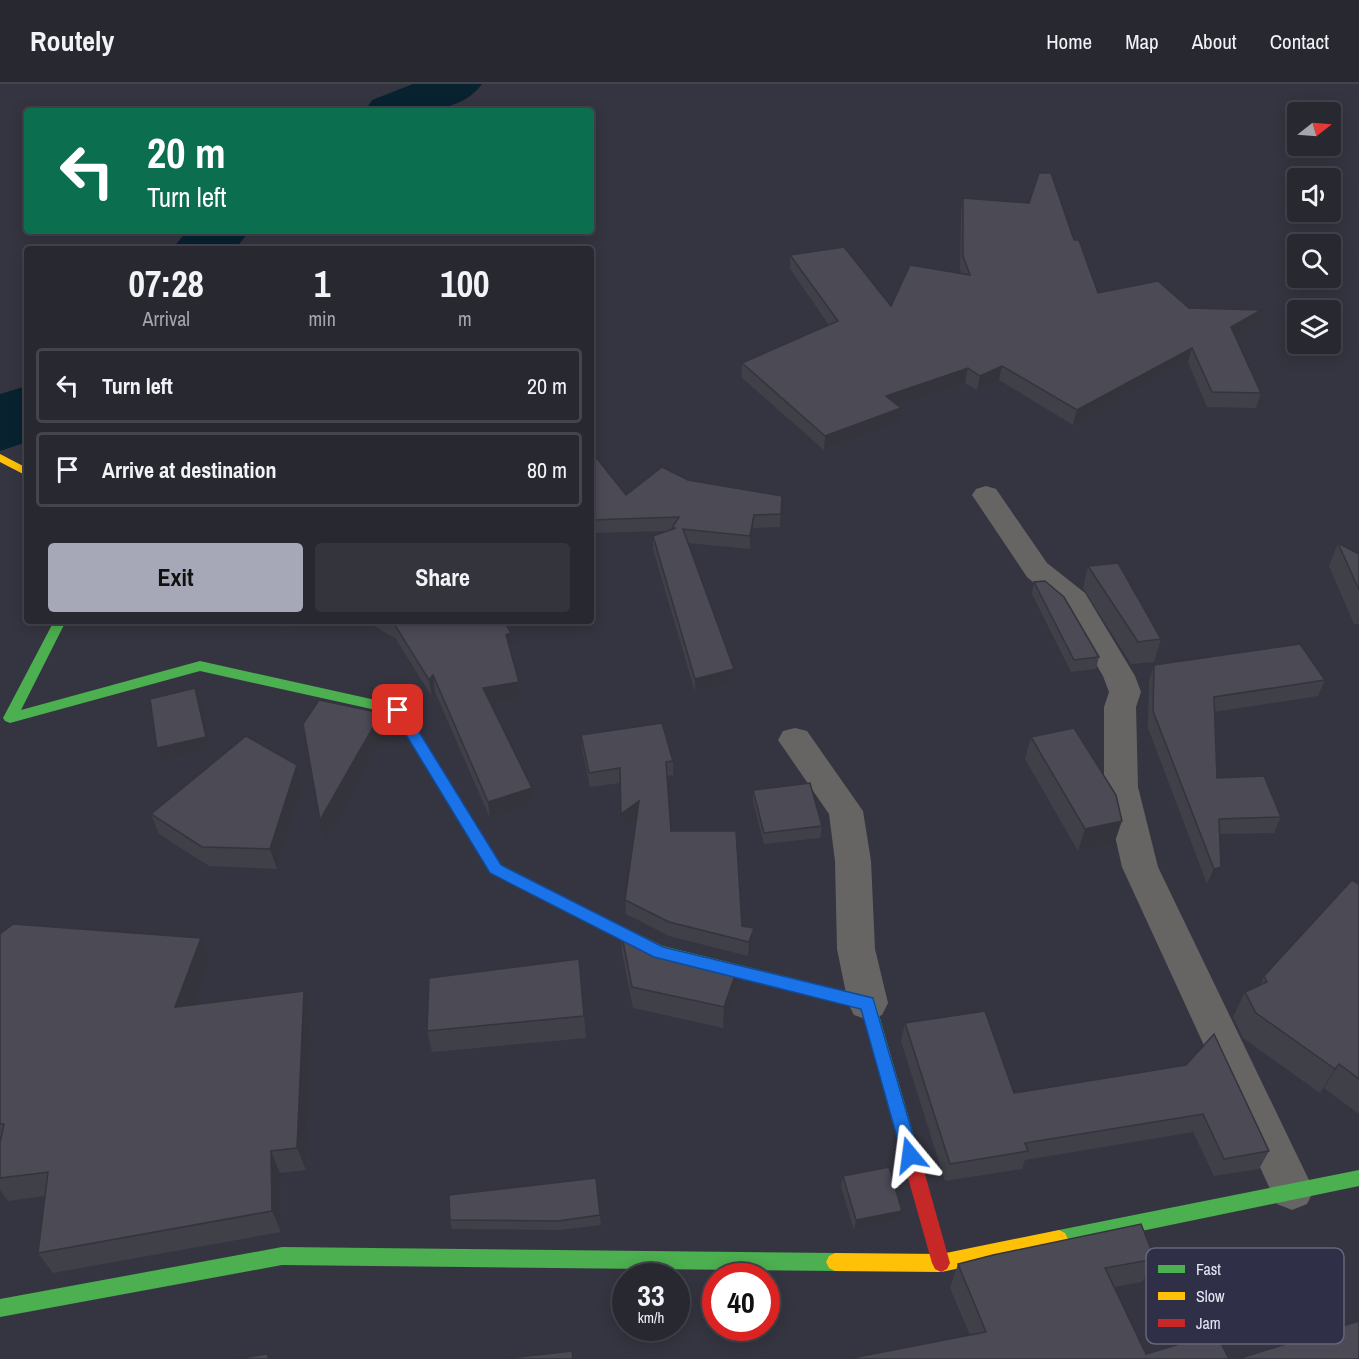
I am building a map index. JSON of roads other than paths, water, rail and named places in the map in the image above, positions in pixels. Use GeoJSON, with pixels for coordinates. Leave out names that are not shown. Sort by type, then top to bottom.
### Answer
{"type":"FeatureCollection","features":[{"type":"Feature","properties":{"kind":"street"},"geometry":{"type":"LineString","coordinates":[[0,457],[24,471]]}},
{"type":"Feature","properties":{"kind":"street"},"geometry":{"type":"LineString","coordinates":[[986,495],[1036,570],[1074,600],[1119,676],[1125,692],[1120,707],[1121,787],[1140,867],[1292,1190]]}},
{"type":"Feature","properties":{"kind":"street"},"geometry":{"type":"LineString","coordinates":[[58,624],[10,718],[200,666],[398,710],[496,869],[660,952],[868,1003]]}},
{"type":"Feature","properties":{"kind":"street"},"geometry":{"type":"LineString","coordinates":[[795,740],[846,811],[853,861],[856,949],[868,1003],[941,1263]]}},
{"type":"Feature","properties":{"kind":"street"},"geometry":{"type":"LineString","coordinates":[[0,1308],[282,1256],[941,1263],[1359,1178]]}},
{"type":"Feature","properties":{"kind":"waterway"},"geometry":{"type":"LineString","coordinates":[[397,108],[457,84]]}},
{"type":"Feature","properties":{"kind":"waterway"},"geometry":{"type":"LineString","coordinates":[[204,246],[218,234]]}},
{"type":"Feature","properties":{"kind":"waterway"},"geometry":{"type":"LineString","coordinates":[[0,430],[24,409]]}}]}
